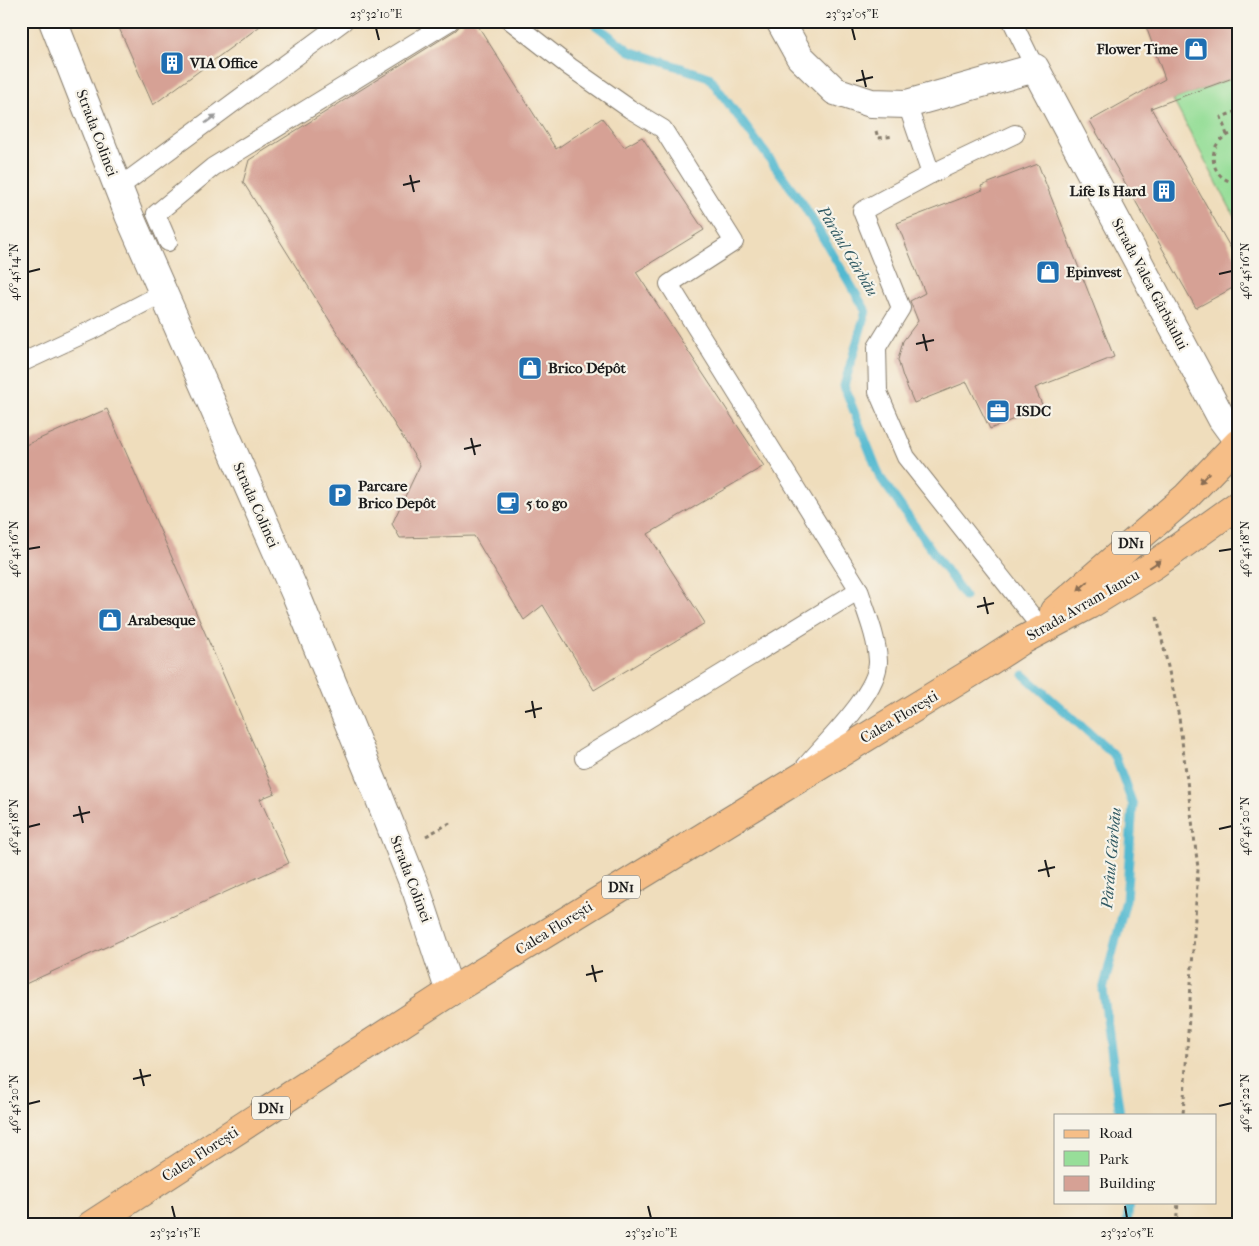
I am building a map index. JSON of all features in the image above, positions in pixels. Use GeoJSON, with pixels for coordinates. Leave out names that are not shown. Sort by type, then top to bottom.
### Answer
{"type":"FeatureCollection","features":[{"type":"Feature","properties":{"kind":"main road","name":"Strada Avram Iancu"},"geometry":{"type":"LineString","coordinates":[[1025,637],[1186,496],[1238,442]]}},
{"type":"Feature","properties":{"kind":"main road","name":"Strada Avram Iancu"},"geometry":{"type":"LineString","coordinates":[[1025,637],[1089,605],[1154,565],[1238,505]]}},
{"type":"Feature","properties":{"kind":"main road","name":"Calea Florești"},"geometry":{"type":"LineString","coordinates":[[92,1225],[450,992],[976,670],[1025,637]]}},
{"type":"Feature","properties":{"kind":"street","name":"Strada Colinei"},"geometry":{"type":"LineString","coordinates":[[54,21],[118,188],[304,614],[418,892],[450,992]]}},
{"type":"Feature","properties":{"kind":"street"},"geometry":{"type":"LineString","coordinates":[[780,21],[800,57],[835,91],[871,103],[907,104],[1035,68]]}},
{"type":"Feature","properties":{"kind":"street","name":"Strada Valea Gârbăului"},"geometry":{"type":"LineString","coordinates":[[1035,68],[1215,407],[1238,442]]}},
{"type":"Feature","properties":{"kind":"lane"},"geometry":{"type":"LineString","coordinates":[[118,188],[344,21]]}},
{"type":"Feature","properties":{"kind":"lane"},"geometry":{"type":"LineString","coordinates":[[168,242],[156,214],[213,167],[450,21]]}},
{"type":"Feature","properties":{"kind":"lane"},"geometry":{"type":"LineString","coordinates":[[511,21],[570,67],[630,109],[663,128],[734,242],[669,284],[859,590],[875,641],[878,662],[873,682],[858,705],[792,781]]}},
{"type":"Feature","properties":{"kind":"lane"},"geometry":{"type":"LineString","coordinates":[[1012,21],[1035,68]]}},
{"type":"Feature","properties":{"kind":"lane"},"geometry":{"type":"LineString","coordinates":[[907,104],[931,174]]}},
{"type":"Feature","properties":{"kind":"lane"},"geometry":{"type":"LineString","coordinates":[[1015,134],[931,174],[862,211],[901,308],[877,347],[878,392],[906,457],[1025,637]]}},
{"type":"Feature","properties":{"kind":"lane"},"geometry":{"type":"LineString","coordinates":[[21,363],[92,330],[163,293]]}},
{"type":"Feature","properties":{"kind":"lane"},"geometry":{"type":"LineString","coordinates":[[584,758],[859,590]]}},
{"type":"Feature","properties":{"kind":"path"},"geometry":{"type":"LineString","coordinates":[[1227,135],[1221,117],[1238,110]]}},
{"type":"Feature","properties":{"kind":"path"},"geometry":{"type":"LineString","coordinates":[[1238,133],[1227,135],[1220,140],[1213,156],[1217,173],[1224,179],[1238,184]]}},
{"type":"Feature","properties":{"kind":"path"},"geometry":{"type":"LineString","coordinates":[[1157,617],[1179,716],[1198,868],[1183,1114]]}},
{"type":"Feature","properties":{"kind":"path"},"geometry":{"type":"LineString","coordinates":[[1176,1225],[1178,1204]]}},
{"type":"Feature","properties":{"kind":"green space"},"geometry":{"type":"Polygon","coordinates":[[[1238,76],[1238,223],[1173,100],[1238,76]]]}},
{"type":"Feature","properties":{"kind":"building","name":"VIA Office"},"geometry":{"type":"Polygon","coordinates":[[[116,21],[267,21],[153,105],[116,21]]]}},
{"type":"Feature","properties":{"kind":"building","name":"Brico Dépôt"},"geometry":{"type":"Polygon","coordinates":[[[464,21],[475,21],[556,149],[602,118],[624,147],[642,137],[704,230],[636,272],[764,466],[648,534],[705,623],[594,690],[543,605],[524,620],[474,536],[400,538],[392,524],[420,465],[243,182],[249,160],[456,30],[464,21]]]}},
{"type":"Feature","properties":{"kind":"building","name":"Life Is Hard"},"geometry":{"type":"Polygon","coordinates":[[[1144,21],[1238,21],[1238,76],[1151,108],[1238,261],[1238,285],[1196,308],[1090,121],[1165,79],[1144,21]]]}},
{"type":"Feature","properties":{"kind":"building"},"geometry":{"type":"Polygon","coordinates":[[[1038,164],[1114,357],[1035,388],[1043,407],[990,429],[967,382],[914,403],[898,360],[903,341],[918,321],[910,301],[925,293],[897,223],[983,190],[981,186],[1038,164]]]}},
{"type":"Feature","properties":{"kind":"building","name":"Arabesque"},"geometry":{"type":"Polygon","coordinates":[[[107,409],[275,793],[260,799],[289,863],[21,986],[21,447],[107,409]]]}},
{"type":"Feature","properties":{"kind":"waterway","name":"Pârâul Gârbău"},"geometry":{"type":"LineString","coordinates":[[590,21],[630,51],[709,77],[803,204],[866,311],[844,386],[880,477],[965,597]]}},
{"type":"Feature","properties":{"kind":"waterway","name":"Pârâul Gârbău"},"geometry":{"type":"LineString","coordinates":[[1024,675],[1115,756],[1133,805],[1126,900],[1103,990],[1120,1114]]}},
{"type":"Feature","properties":{"kind":"waterway","name":"Pârâul Gârbău"},"geometry":{"type":"LineString","coordinates":[[1127,1225],[1129,1204]]}},
{"type":"Feature","properties":{"kind":"place","name":"Flower Time"},"geometry":{"type":"Point","coordinates":[1196,49]}},
{"type":"Feature","properties":{"kind":"place","name":"VIA Office"},"geometry":{"type":"Point","coordinates":[172,63]}},
{"type":"Feature","properties":{"kind":"place","name":"Life Is Hard"},"geometry":{"type":"Point","coordinates":[1164,191]}},
{"type":"Feature","properties":{"kind":"place","name":"Epinvest"},"geometry":{"type":"Point","coordinates":[1048,272]}},
{"type":"Feature","properties":{"kind":"place","name":"Brico Dépôt"},"geometry":{"type":"Point","coordinates":[530,368]}},
{"type":"Feature","properties":{"kind":"place","name":"ISDC"},"geometry":{"type":"Point","coordinates":[998,411]}},
{"type":"Feature","properties":{"kind":"place","name":"Parcare Brico Depôt"},"geometry":{"type":"Point","coordinates":[340,495]}},
{"type":"Feature","properties":{"kind":"place","name":"5 to go"},"geometry":{"type":"Point","coordinates":[508,503]}},
{"type":"Feature","properties":{"kind":"place","name":"Arabesque"},"geometry":{"type":"Point","coordinates":[110,620]}}]}
